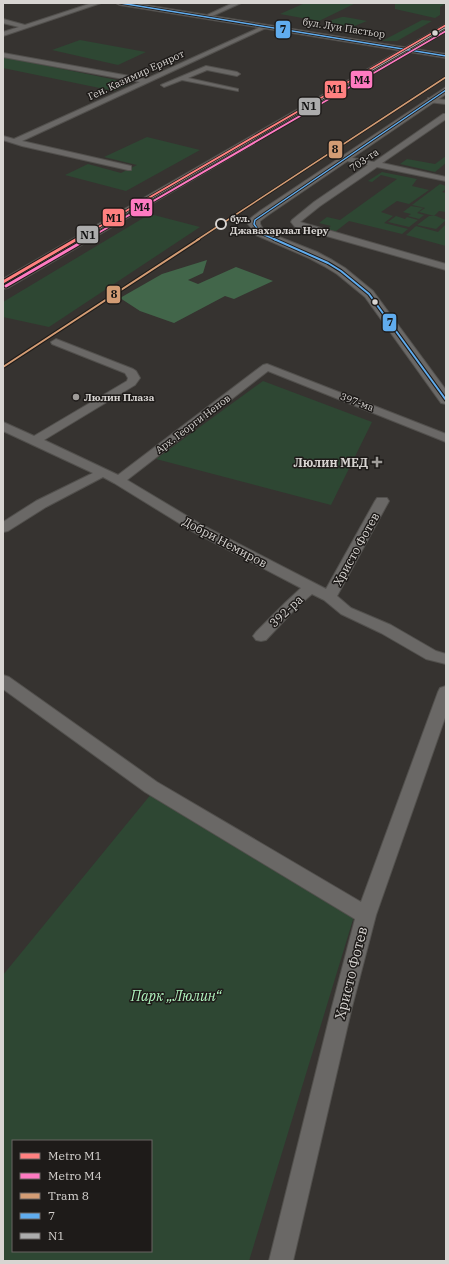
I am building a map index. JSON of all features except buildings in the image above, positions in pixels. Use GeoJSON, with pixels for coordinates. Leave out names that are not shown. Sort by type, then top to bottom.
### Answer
{"type":"FeatureCollection","features":[{"type":"Feature","properties":{"kind":"main road"},"geometry":{"type":"LineString","coordinates":[[3,282],[402,48],[446,19]]}},
{"type":"Feature","properties":{"kind":"main road"},"geometry":{"type":"LineString","coordinates":[[402,48],[446,27]]}},
{"type":"Feature","properties":{"kind":"street"},"geometry":{"type":"LineString","coordinates":[[3,34],[98,3]]}},
{"type":"Feature","properties":{"kind":"street","name":"бул. Луи Пастьор"},"geometry":{"type":"LineString","coordinates":[[120,3],[446,56]]}},
{"type":"Feature","properties":{"kind":"street"},"geometry":{"type":"LineString","coordinates":[[206,17],[238,3]]}},
{"type":"Feature","properties":{"kind":"street"},"geometry":{"type":"LineString","coordinates":[[3,21],[27,27]]}},
{"type":"Feature","properties":{"kind":"street","name":"Ген. Казимир Ернрот"},"geometry":{"type":"LineString","coordinates":[[16,141],[265,27]]}},
{"type":"Feature","properties":{"kind":"street"},"geometry":{"type":"LineString","coordinates":[[3,55],[146,81]]}},
{"type":"Feature","properties":{"kind":"street"},"geometry":{"type":"LineString","coordinates":[[164,85],[206,68],[237,74]]}},
{"type":"Feature","properties":{"kind":"street"},"geometry":{"type":"LineString","coordinates":[[181,78],[236,90]]}},
{"type":"Feature","properties":{"kind":"street"},"geometry":{"type":"LineString","coordinates":[[446,90],[259,216],[254,224],[260,234],[307,252],[328,263],[362,287],[369,294],[446,400]]}},
{"type":"Feature","properties":{"kind":"street"},"geometry":{"type":"LineString","coordinates":[[432,100],[446,102]]}},
{"type":"Feature","properties":{"kind":"street","name":"703-та"},"geometry":{"type":"LineString","coordinates":[[446,116],[377,165],[316,204],[295,223],[446,268]]}},
{"type":"Feature","properties":{"kind":"street"},"geometry":{"type":"LineString","coordinates":[[3,138],[128,168]]}},
{"type":"Feature","properties":{"kind":"street"},"geometry":{"type":"LineString","coordinates":[[345,158],[446,179]]}},
{"type":"Feature","properties":{"kind":"street"},"geometry":{"type":"LineString","coordinates":[[34,441],[131,383],[134,378],[132,373],[129,371],[56,342]]}},
{"type":"Feature","properties":{"kind":"street","name":"397-ма"},"geometry":{"type":"LineString","coordinates":[[267,367],[446,438]]}},
{"type":"Feature","properties":{"kind":"street","name":"Арх. Георги Ненов"},"geometry":{"type":"LineString","coordinates":[[119,480],[267,367]]}},
{"type":"Feature","properties":{"kind":"street","name":"Добри Немиров"},"geometry":{"type":"LineString","coordinates":[[3,426],[119,480],[197,528],[312,587],[329,597],[346,611],[386,629],[431,655],[446,659]]}},
{"type":"Feature","properties":{"kind":"street"},"geometry":{"type":"LineString","coordinates":[[3,528],[41,504],[102,473]]}},
{"type":"Feature","properties":{"kind":"street","name":"Христо Фотев"},"geometry":{"type":"LineString","coordinates":[[329,597],[382,501]]}},
{"type":"Feature","properties":{"kind":"street","name":"392-ра"},"geometry":{"type":"LineString","coordinates":[[261,636],[312,587]]}},
{"type":"Feature","properties":{"kind":"street"},"geometry":{"type":"LineString","coordinates":[[3,681],[151,787],[366,915]]}},
{"type":"Feature","properties":{"kind":"street","name":"Христо Фотев"},"geometry":{"type":"LineString","coordinates":[[282,1261],[342,1007],[366,915],[446,692]]}},
{"type":"Feature","properties":{"kind":"green space"},"geometry":{"type":"Polygon","coordinates":[[[305,3],[356,3],[319,21],[280,14],[305,3]]]}},
{"type":"Feature","properties":{"kind":"green space"},"geometry":{"type":"Polygon","coordinates":[[[395,3],[446,3],[440,7],[440,15],[435,18],[395,9],[395,3]]]}},
{"type":"Feature","properties":{"kind":"green space"},"geometry":{"type":"Polygon","coordinates":[[[342,17],[367,21],[352,27],[329,23],[332,20],[342,17]]]}},
{"type":"Feature","properties":{"kind":"green space"},"geometry":{"type":"Polygon","coordinates":[[[422,20],[432,21],[397,41],[382,41],[422,20]]]}},
{"type":"Feature","properties":{"kind":"green space"},"geometry":{"type":"Polygon","coordinates":[[[80,40],[146,52],[118,65],[52,50],[80,40]]]}},
{"type":"Feature","properties":{"kind":"green space"},"geometry":{"type":"Polygon","coordinates":[[[4,57],[131,83],[114,91],[3,68],[4,57]]]}},
{"type":"Feature","properties":{"kind":"green space"},"geometry":{"type":"Polygon","coordinates":[[[147,137],[200,150],[126,191],[65,175],[88,164],[121,173],[137,165],[104,157],[147,137]]]}},
{"type":"Feature","properties":{"kind":"green space"},"geometry":{"type":"Polygon","coordinates":[[[446,156],[446,163],[435,172],[400,164],[407,159],[435,164],[446,156]]]}},
{"type":"Feature","properties":{"kind":"green space"},"geometry":{"type":"Polygon","coordinates":[[[382,172],[417,179],[412,186],[429,190],[409,204],[397,201],[381,212],[393,216],[384,223],[408,229],[402,234],[349,221],[335,232],[326,230],[331,226],[319,223],[327,217],[340,220],[397,179],[381,175],[372,182],[368,181],[382,172]]]}},
{"type":"Feature","properties":{"kind":"green space"},"geometry":{"type":"Polygon","coordinates":[[[440,184],[446,186],[446,189],[442,192],[446,193],[446,212],[439,211],[434,216],[419,212],[425,208],[412,205],[440,184]]]}},
{"type":"Feature","properties":{"kind":"green space"},"geometry":{"type":"Polygon","coordinates":[[[411,206],[423,208],[417,213],[424,215],[419,219],[408,216],[411,214],[403,212],[411,206]]]}},
{"type":"Feature","properties":{"kind":"green space"},"geometry":{"type":"Polygon","coordinates":[[[150,214],[200,227],[49,327],[3,317],[3,302],[150,214]]]}},
{"type":"Feature","properties":{"kind":"green space"},"geometry":{"type":"Polygon","coordinates":[[[396,216],[405,219],[407,217],[418,220],[409,227],[388,222],[396,216]]]}},
{"type":"Feature","properties":{"kind":"green space"},"geometry":{"type":"Polygon","coordinates":[[[429,216],[436,216],[446,220],[436,229],[417,225],[429,216]]]}},
{"type":"Feature","properties":{"kind":"green space"},"geometry":{"type":"Polygon","coordinates":[[[446,224],[446,246],[406,235],[416,226],[438,232],[446,224]]]}},
{"type":"Feature","properties":{"kind":"green space"},"geometry":{"type":"Polygon","coordinates":[[[207,260],[203,273],[188,280],[198,284],[236,267],[273,281],[234,299],[225,296],[174,323],[140,311],[120,298],[162,274],[207,260]]]}},
{"type":"Feature","properties":{"kind":"green space"},"geometry":{"type":"Polygon","coordinates":[[[263,381],[372,422],[331,505],[156,459],[263,381]]]}},
{"type":"Feature","properties":{"kind":"green space","name":"Парк „Люлин“"},"geometry":{"type":"Polygon","coordinates":[[[152,793],[355,913],[249,1261],[3,1261],[3,975],[152,793]]]}},
{"type":"Feature","properties":{"kind":"metro line","name":"M1"},"geometry":{"type":"LineString","coordinates":[[3,282],[446,25]]}},
{"type":"Feature","properties":{"kind":"metro line","name":"M4"},"geometry":{"type":"LineString","coordinates":[[6,286],[446,31]]}},
{"type":"Feature","properties":{"kind":"tram line","name":"8"},"geometry":{"type":"LineString","coordinates":[[3,367],[446,77]]}},
{"type":"Feature","properties":{"kind":"transit line","name":"7"},"geometry":{"type":"LineString","coordinates":[[120,3],[446,56]]}},
{"type":"Feature","properties":{"kind":"transit line","name":"N1"},"geometry":{"type":"LineString","coordinates":[[3,284],[446,27]]}},
{"type":"Feature","properties":{"kind":"transit line","name":"7"},"geometry":{"type":"LineString","coordinates":[[446,90],[264,213],[255,220],[254,224],[260,233],[313,255],[328,263],[341,271],[369,294],[446,400]]}},
{"type":"Feature","properties":{"kind":"place","name":"бул. Джавахарлал Неру"},"geometry":{"type":"Point","coordinates":[221,224]}},
{"type":"Feature","properties":{"kind":"place","name":"Люлин Плаза"},"geometry":{"type":"Point","coordinates":[76,397]}},
{"type":"Feature","properties":{"kind":"place","name":"Люлин МЕД"},"geometry":{"type":"Point","coordinates":[377,462]}}]}
